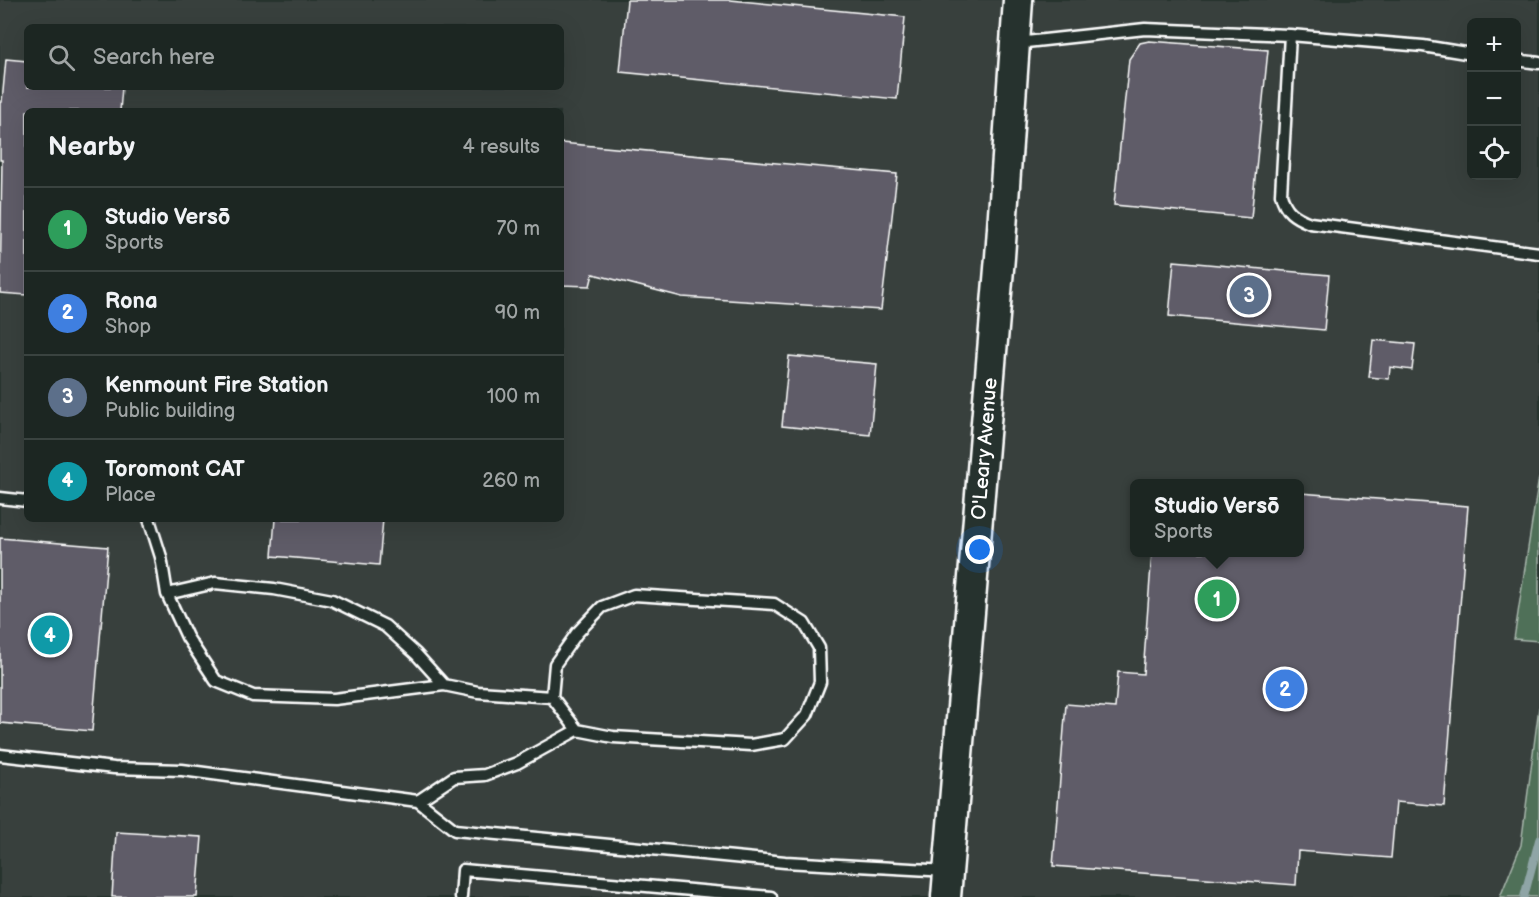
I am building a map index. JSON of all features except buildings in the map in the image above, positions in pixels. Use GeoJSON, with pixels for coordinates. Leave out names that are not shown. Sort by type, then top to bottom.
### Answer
{"type":"FeatureCollection","features":[{"type":"Feature","properties":{"kind":"street","name":"O'Leary Avenue"},"geometry":{"type":"LineString","coordinates":[[947,884],[1000,256],[1018,0]]}},
{"type":"Feature","properties":{"kind":"lane"},"geometry":{"type":"LineString","coordinates":[[1016,43],[1145,28],[1290,35],[1423,46],[1467,53]]}},
{"type":"Feature","properties":{"kind":"lane"},"geometry":{"type":"LineString","coordinates":[[1290,35],[1281,194],[1283,204],[1289,212],[1310,223],[1539,253]]}},
{"type":"Feature","properties":{"kind":"lane"},"geometry":{"type":"LineString","coordinates":[[1521,61],[1539,63]]}},
{"type":"Feature","properties":{"kind":"lane"},"geometry":{"type":"LineString","coordinates":[[0,498],[24,501]]}},
{"type":"Feature","properties":{"kind":"lane"},"geometry":{"type":"LineString","coordinates":[[149,522],[161,557],[167,594],[186,637],[216,681],[253,696],[334,699],[444,685],[478,692],[552,697]]}},
{"type":"Feature","properties":{"kind":"lane"},"geometry":{"type":"LineString","coordinates":[[167,594],[215,583],[274,589],[332,600],[385,626],[416,654],[444,685]]}},
{"type":"Feature","properties":{"kind":"lane"},"geometry":{"type":"LineString","coordinates":[[634,595],[774,604],[804,623],[819,648],[820,682],[807,715],[785,739],[751,745],[613,738],[577,730],[552,697],[555,664],[577,633],[602,607],[634,595]]}},
{"type":"Feature","properties":{"kind":"lane"},"geometry":{"type":"LineString","coordinates":[[418,801],[453,777],[484,775],[517,763],[577,730]]}},
{"type":"Feature","properties":{"kind":"lane"},"geometry":{"type":"LineString","coordinates":[[0,755],[114,768],[182,770],[418,801],[455,830],[785,861],[947,884]]}},
{"type":"Feature","properties":{"kind":"lane"},"geometry":{"type":"LineString","coordinates":[[461,897],[463,870],[667,892],[771,897]]}},
{"type":"Feature","properties":{"kind":"shaded area"},"geometry":{"type":"Polygon","coordinates":[[[0,0],[1539,0],[1539,477],[1514,638],[1539,641],[1539,707],[1521,845],[1500,897],[0,897],[0,0]]]}},
{"type":"Feature","properties":{"kind":"green space"},"geometry":{"type":"Polygon","coordinates":[[[1539,477],[1539,641],[1514,639],[1539,477]]]}},
{"type":"Feature","properties":{"kind":"green space"},"geometry":{"type":"Polygon","coordinates":[[[1539,707],[1539,897],[1500,897],[1521,845],[1539,707]]]}},
{"type":"Feature","properties":{"kind":"waterway"},"geometry":{"type":"LineString","coordinates":[[1524,897],[1539,840]]}},
{"type":"Feature","properties":{"kind":"place","name":"Kenmount Fire Station"},"geometry":{"type":"Point","coordinates":[1249,295]}},
{"type":"Feature","properties":{"kind":"place","name":"Studio Versō"},"geometry":{"type":"Point","coordinates":[1217,599]}},
{"type":"Feature","properties":{"kind":"place","name":"Toromont CAT"},"geometry":{"type":"Point","coordinates":[50,635]}},
{"type":"Feature","properties":{"kind":"place","name":"Rona"},"geometry":{"type":"Point","coordinates":[1285,689]}}]}
